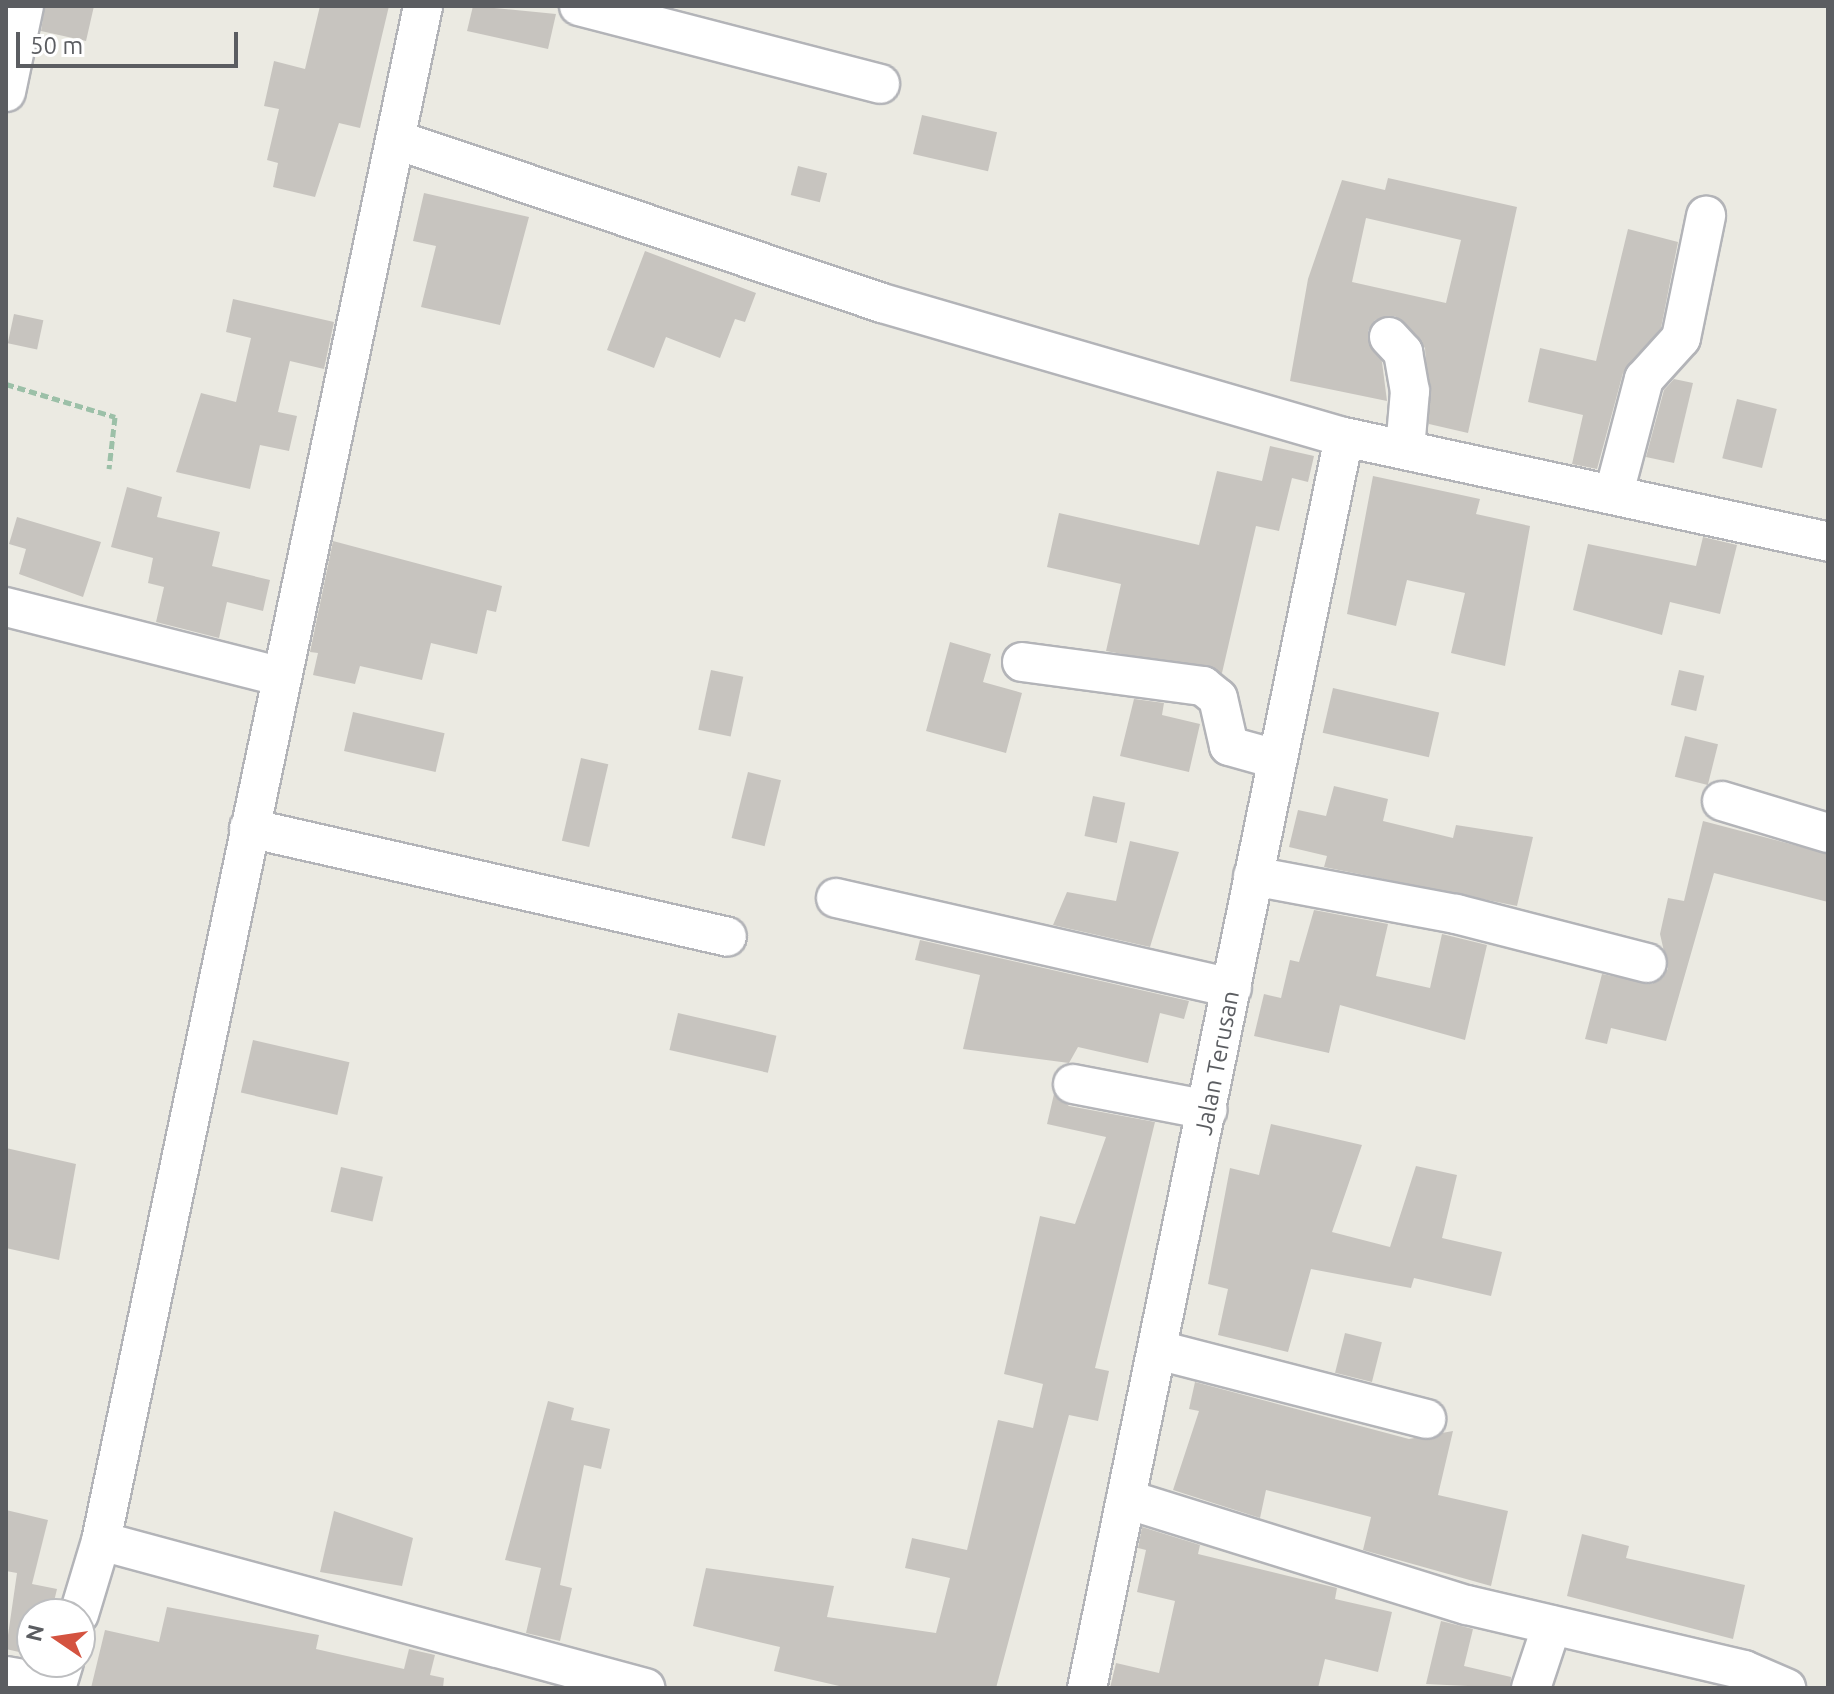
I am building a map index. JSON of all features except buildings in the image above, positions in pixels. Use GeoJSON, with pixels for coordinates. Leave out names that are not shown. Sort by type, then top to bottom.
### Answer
{"type":"FeatureCollection","features":[{"type":"Feature","properties":{"kind":"street"},"geometry":{"type":"LineString","coordinates":[[6,92],[24,6]]}},
{"type":"Feature","properties":{"kind":"street"},"geometry":{"type":"LineString","coordinates":[[84,1598],[101,1541],[279,676],[397,140],[423,6]]}},
{"type":"Feature","properties":{"kind":"street"},"geometry":{"type":"LineString","coordinates":[[579,6],[880,84]]}},
{"type":"Feature","properties":{"kind":"street"},"geometry":{"type":"LineString","coordinates":[[397,140],[867,298],[1344,437],[1614,493],[1828,542]]}},
{"type":"Feature","properties":{"kind":"street"},"geometry":{"type":"LineString","coordinates":[[1614,493],[1644,379],[1681,338],[1706,216]]}},
{"type":"Feature","properties":{"kind":"street"},"geometry":{"type":"LineString","coordinates":[[1389,337],[1403,352],[1410,391],[1405,449]]}},
{"type":"Feature","properties":{"kind":"street","name":"Jalan Terusan"},"geometry":{"type":"LineString","coordinates":[[1087,1688],[1344,437]]}},
{"type":"Feature","properties":{"kind":"street"},"geometry":{"type":"LineString","coordinates":[[6,607],[279,676]]}},
{"type":"Feature","properties":{"kind":"street"},"geometry":{"type":"LineString","coordinates":[[1022,662],[1203,686],[1218,698],[1229,746],[1276,759]]}},
{"type":"Feature","properties":{"kind":"street"},"geometry":{"type":"LineString","coordinates":[[1722,801],[1828,833]]}},
{"type":"Feature","properties":{"kind":"street"},"geometry":{"type":"LineString","coordinates":[[249,828],[727,937]]}},
{"type":"Feature","properties":{"kind":"street"},"geometry":{"type":"LineString","coordinates":[[1253,876],[1456,914],[1647,963]]}},
{"type":"Feature","properties":{"kind":"street"},"geometry":{"type":"LineString","coordinates":[[836,898],[1232,988]]}},
{"type":"Feature","properties":{"kind":"street"},"geometry":{"type":"LineString","coordinates":[[1073,1084],[1208,1110]]}},
{"type":"Feature","properties":{"kind":"street"},"geometry":{"type":"LineString","coordinates":[[1158,1350],[1426,1419]]}},
{"type":"Feature","properties":{"kind":"street"},"geometry":{"type":"LineString","coordinates":[[1126,1499],[1467,1605],[1744,1670],[1786,1688]]}},
{"type":"Feature","properties":{"kind":"street"},"geometry":{"type":"LineString","coordinates":[[101,1541],[645,1688]]}},
{"type":"Feature","properties":{"kind":"street"},"geometry":{"type":"LineString","coordinates":[[1531,1688],[1552,1625]]}},
{"type":"Feature","properties":{"kind":"path"},"geometry":{"type":"LineString","coordinates":[[6,384],[115,417],[109,469]]}}]}
